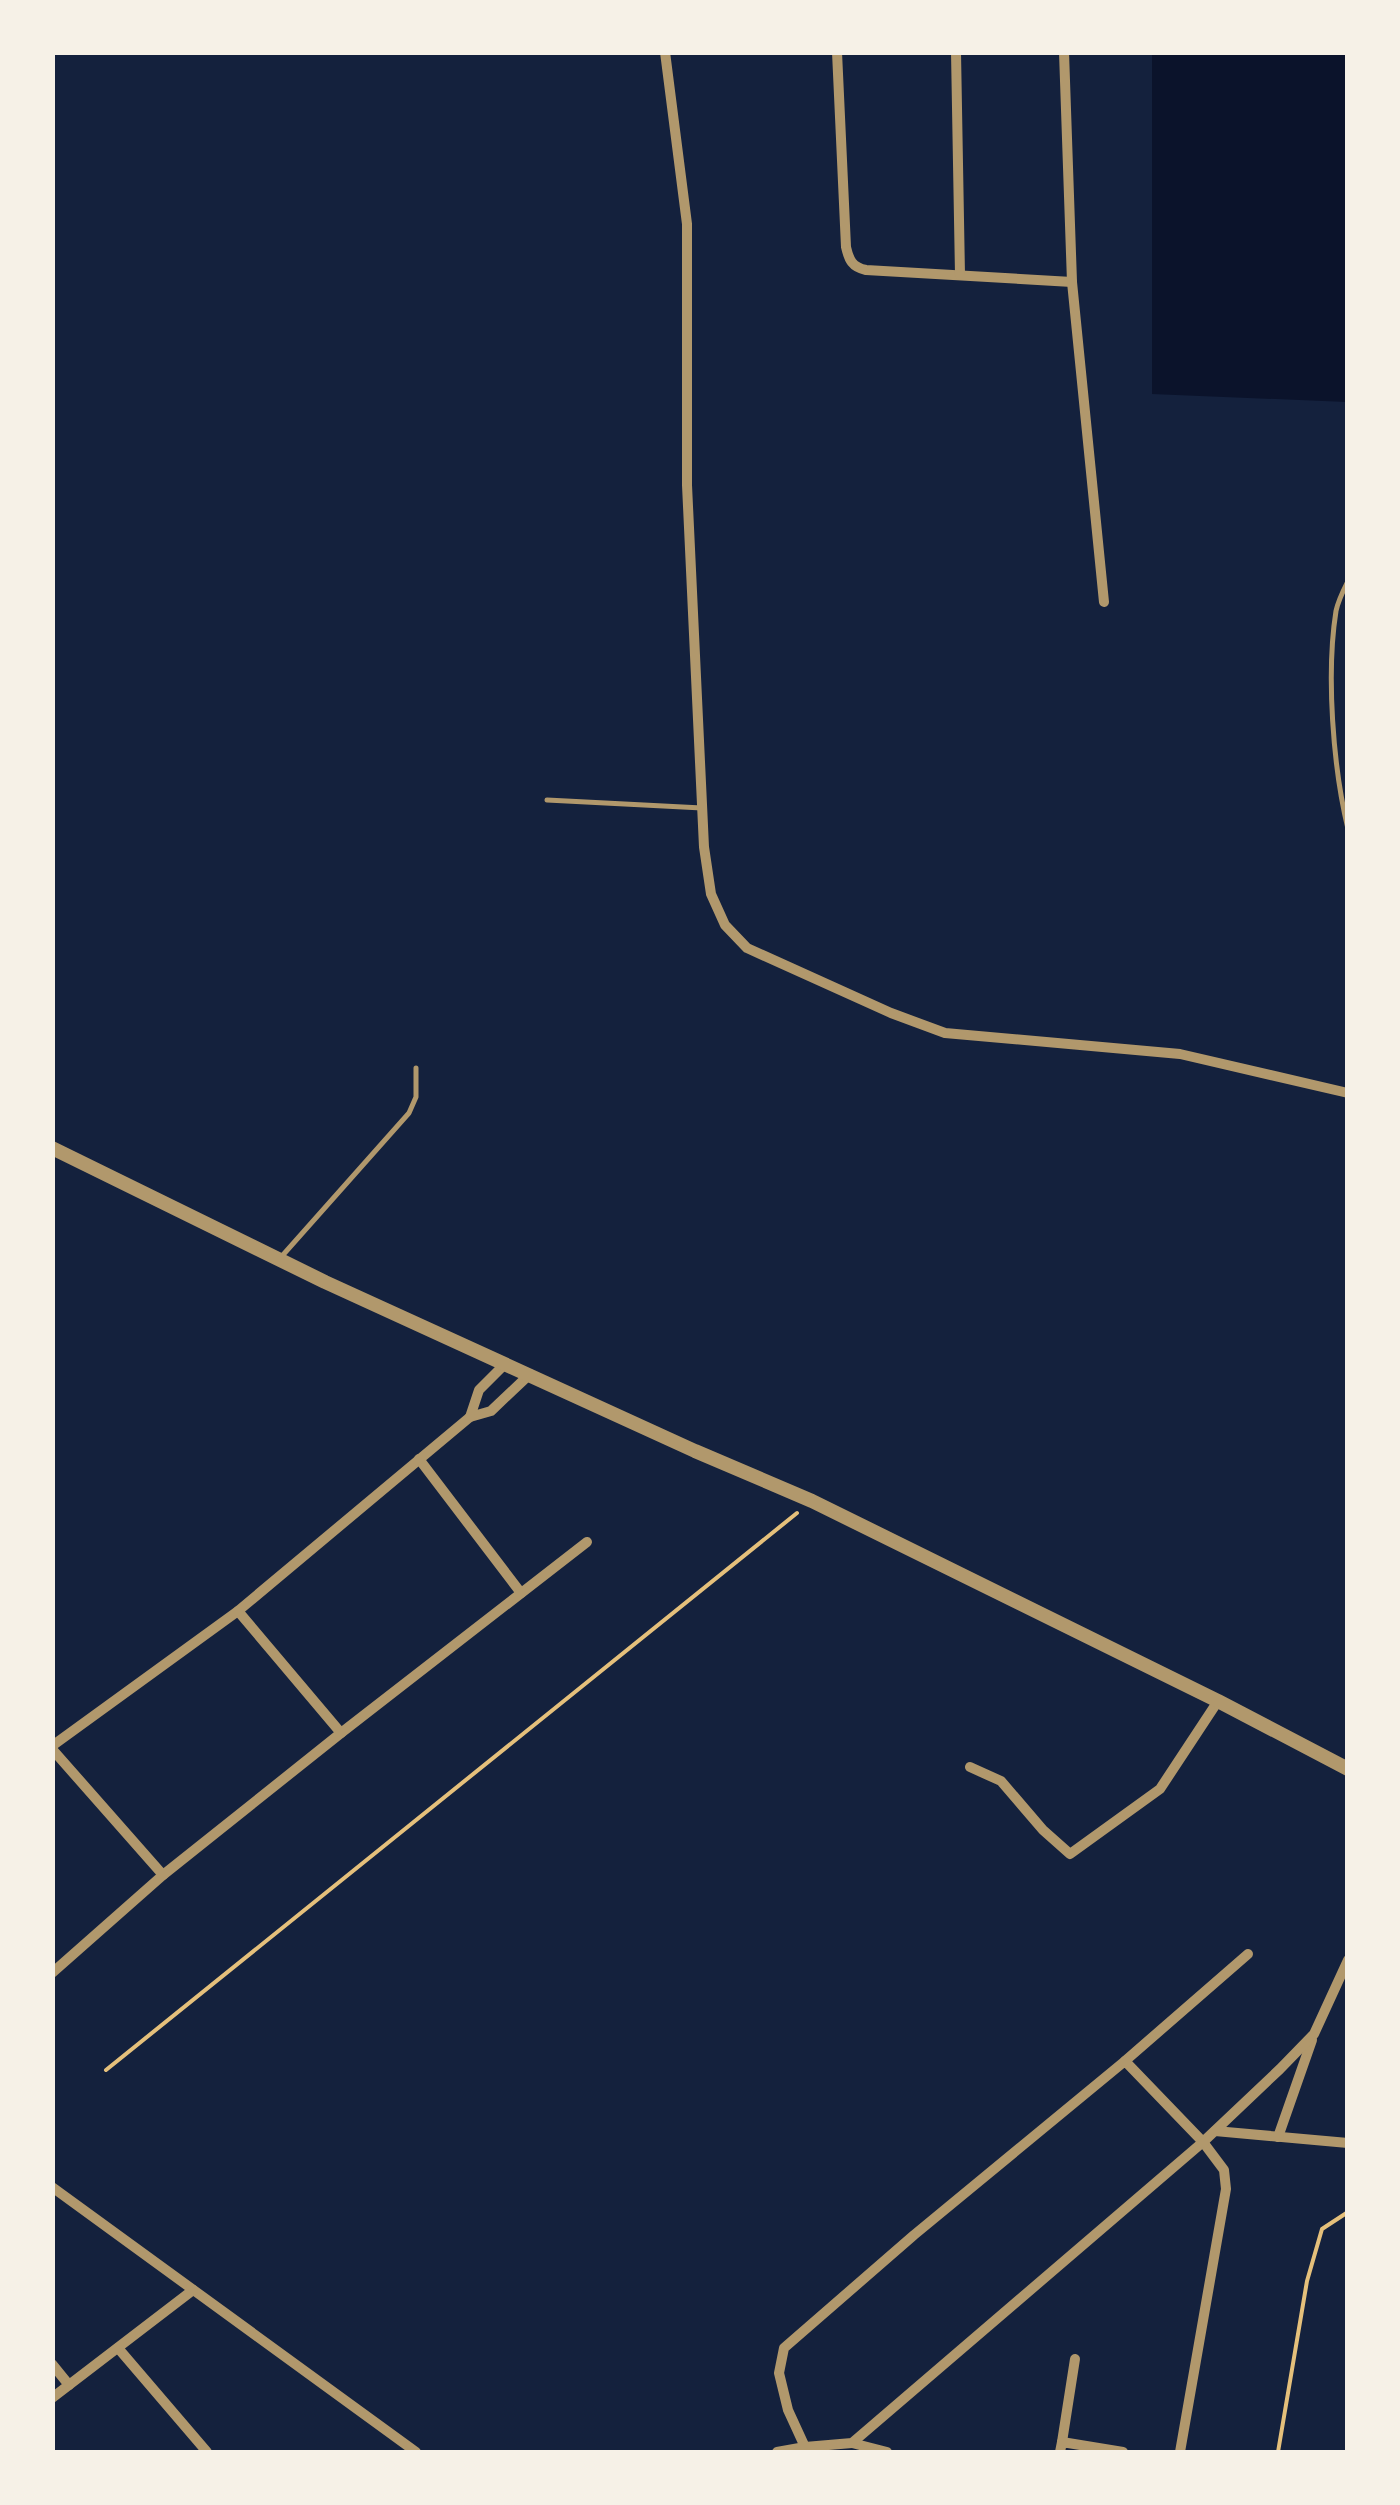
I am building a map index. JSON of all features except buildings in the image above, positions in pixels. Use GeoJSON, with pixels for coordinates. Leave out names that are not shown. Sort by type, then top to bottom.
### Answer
{"type":"FeatureCollection","features":[{"type":"Feature","properties":{"kind":"street"},"geometry":{"type":"LineString","coordinates":[[664,52],[687,224],[687,486],[702,808],[710,894],[725,926],[747,948],[891,1014],[945,1033],[1180,1054],[1348,1093]]}},
{"type":"Feature","properties":{"kind":"street"},"geometry":{"type":"LineString","coordinates":[[837,52],[846,247],[854,266],[866,270],[1072,282]]}},
{"type":"Feature","properties":{"kind":"street"},"geometry":{"type":"LineString","coordinates":[[956,52],[960,275]]}},
{"type":"Feature","properties":{"kind":"street"},"geometry":{"type":"LineString","coordinates":[[1064,52],[1072,282],[1104,602]]}},
{"type":"Feature","properties":{"kind":"street"},"geometry":{"type":"LineString","coordinates":[[52,1148],[326,1282],[695,1452],[812,1501],[1348,1768]]}},
{"type":"Feature","properties":{"kind":"street"},"geometry":{"type":"LineString","coordinates":[[470,1417],[479,1390],[506,1363]]}},
{"type":"Feature","properties":{"kind":"street"},"geometry":{"type":"LineString","coordinates":[[163,1875],[52,1748],[238,1611],[419,1458],[470,1417],[491,1411],[530,1374]]}},
{"type":"Feature","properties":{"kind":"street"},"geometry":{"type":"LineString","coordinates":[[419,1458],[521,1593]]}},
{"type":"Feature","properties":{"kind":"street"},"geometry":{"type":"LineString","coordinates":[[52,1973],[163,1875],[587,1542]]}},
{"type":"Feature","properties":{"kind":"street"},"geometry":{"type":"LineString","coordinates":[[238,1611],[341,1733]]}},
{"type":"Feature","properties":{"kind":"street"},"geometry":{"type":"LineString","coordinates":[[970,1767],[1001,1782],[1070,1854],[1160,1789],[1218,1701]]}},
{"type":"Feature","properties":{"kind":"street"},"geometry":{"type":"LineString","coordinates":[[805,2447],[788,2410],[779,2373],[784,2348],[1248,1954]]}},
{"type":"Feature","properties":{"kind":"street"},"geometry":{"type":"LineString","coordinates":[[1278,2137],[1314,2034],[1348,1960]]}},
{"type":"Feature","properties":{"kind":"street"},"geometry":{"type":"LineString","coordinates":[[852,2443],[1203,2142],[1314,2034]]}},
{"type":"Feature","properties":{"kind":"street"},"geometry":{"type":"LineString","coordinates":[[1125,2061],[1203,2142],[1224,2170],[1226,2190],[1180,2452]]}},
{"type":"Feature","properties":{"kind":"street"},"geometry":{"type":"LineString","coordinates":[[1215,2131],[1348,2143]]}},
{"type":"Feature","properties":{"kind":"street"},"geometry":{"type":"LineString","coordinates":[[52,2187],[416,2452]]}},
{"type":"Feature","properties":{"kind":"street"},"geometry":{"type":"LineString","coordinates":[[52,2398],[194,2290]]}},
{"type":"Feature","properties":{"kind":"street"},"geometry":{"type":"LineString","coordinates":[[118,2348],[207,2452]]}},
{"type":"Feature","properties":{"kind":"street"},"geometry":{"type":"LineString","coordinates":[[1076,2359],[1061,2447],[1123,2452]]}},
{"type":"Feature","properties":{"kind":"street"},"geometry":{"type":"LineString","coordinates":[[52,2364],[69,2385]]}},
{"type":"Feature","properties":{"kind":"street"},"geometry":{"type":"LineString","coordinates":[[777,2452],[852,2443],[888,2452]]}},
{"type":"Feature","properties":{"kind":"lane"},"geometry":{"type":"LineString","coordinates":[[1348,582],[1336,607],[1331,674],[1338,790],[1348,829]]}},
{"type":"Feature","properties":{"kind":"lane"},"geometry":{"type":"LineString","coordinates":[[547,800],[702,808]]}},
{"type":"Feature","properties":{"kind":"lane"},"geometry":{"type":"LineString","coordinates":[[280,1258],[408,1113],[416,1097],[416,1068]]}},
{"type":"Feature","properties":{"kind":"path"},"geometry":{"type":"LineString","coordinates":[[106,2070],[812,1501]]}},
{"type":"Feature","properties":{"kind":"path"},"geometry":{"type":"LineString","coordinates":[[1278,2452],[1307,2281],[1322,2229],[1348,2212]]}},
{"type":"Feature","properties":{"kind":"water"},"geometry":{"type":"Polygon","coordinates":[[[1152,53],[1347,53],[1347,402],[1152,394],[1152,53]]]}}]}
